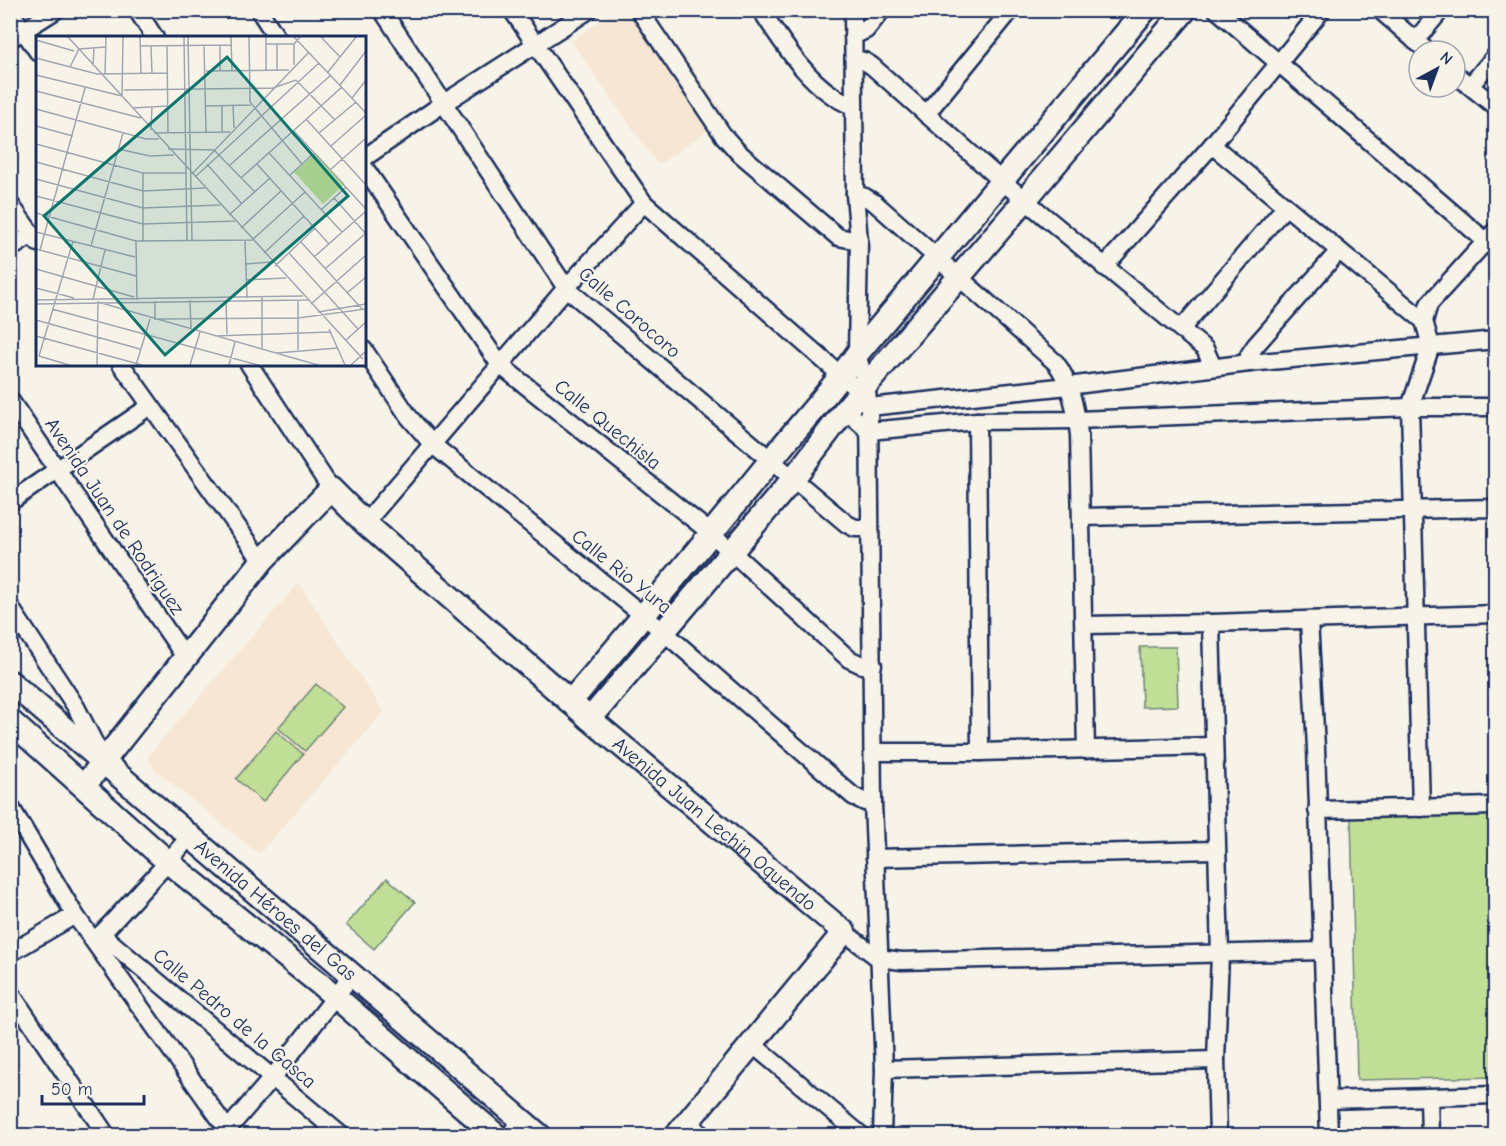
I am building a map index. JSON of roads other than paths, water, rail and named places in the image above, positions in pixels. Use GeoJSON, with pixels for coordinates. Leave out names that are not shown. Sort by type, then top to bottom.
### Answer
{"type":"FeatureCollection","features":[{"type":"Feature","properties":{"kind":"street"},"geometry":{"type":"LineString","coordinates":[[17,35],[56,10]]}},
{"type":"Feature","properties":{"kind":"street"},"geometry":{"type":"LineString","coordinates":[[137,10],[154,36]]}},
{"type":"Feature","properties":{"kind":"street"},"geometry":{"type":"LineString","coordinates":[[259,10],[277,36]]}},
{"type":"Feature","properties":{"kind":"street","name":"Calle Corocoro"},"geometry":{"type":"LineString","coordinates":[[382,10],[566,288],[847,524],[855,528],[869,528]]}},
{"type":"Feature","properties":{"kind":"street"},"geometry":{"type":"LineString","coordinates":[[512,10],[644,203],[865,395],[1068,386],[1212,367],[1496,340]]}},
{"type":"Feature","properties":{"kind":"street"},"geometry":{"type":"LineString","coordinates":[[366,157],[589,10]]}},
{"type":"Feature","properties":{"kind":"street"},"geometry":{"type":"LineString","coordinates":[[639,10],[723,135],[738,152],[838,237],[859,241]]}},
{"type":"Feature","properties":{"kind":"street"},"geometry":{"type":"LineString","coordinates":[[761,10],[791,55],[811,77],[843,102],[853,106]]}},
{"type":"Feature","properties":{"kind":"street"},"geometry":{"type":"LineString","coordinates":[[853,10],[855,194],[859,241],[857,354],[869,431],[873,803],[884,1069],[882,1136]]}},
{"type":"Feature","properties":{"kind":"street"},"geometry":{"type":"LineString","coordinates":[[853,36],[866,30],[882,10]]}},
{"type":"Feature","properties":{"kind":"street"},"geometry":{"type":"LineString","coordinates":[[926,114],[1011,10]]}},
{"type":"Feature","properties":{"kind":"street"},"geometry":{"type":"LineString","coordinates":[[570,702],[645,616],[771,459],[843,375],[857,354],[1145,10]]}},
{"type":"Feature","properties":{"kind":"street"},"geometry":{"type":"LineString","coordinates":[[590,719],[665,633],[792,479],[844,410],[865,395],[958,278],[1185,10]]}},
{"type":"Feature","properties":{"kind":"street"},"geometry":{"type":"LineString","coordinates":[[1217,10],[1492,240],[1428,304],[1424,321],[1431,346],[1410,406],[1421,808]]}},
{"type":"Feature","properties":{"kind":"street"},"geometry":{"type":"LineString","coordinates":[[1104,267],[1212,145],[1322,10]]}},
{"type":"Feature","properties":{"kind":"street"},"geometry":{"type":"LineString","coordinates":[[1380,10],[1413,39]]}},
{"type":"Feature","properties":{"kind":"street"},"geometry":{"type":"LineString","coordinates":[[1425,39],[1441,10]]}},
{"type":"Feature","properties":{"kind":"street"},"geometry":{"type":"LineString","coordinates":[[10,11],[17,35],[36,49]]}},
{"type":"Feature","properties":{"kind":"street"},"geometry":{"type":"LineString","coordinates":[[1470,86],[1496,55]]}},
{"type":"Feature","properties":{"kind":"street"},"geometry":{"type":"LineString","coordinates":[[854,59],[872,66],[1003,182],[1104,267],[1182,328],[1205,349],[1212,367]]}},
{"type":"Feature","properties":{"kind":"street"},"geometry":{"type":"LineString","coordinates":[[1467,84],[1496,107]]}},
{"type":"Feature","properties":{"kind":"street"},"geometry":{"type":"LineString","coordinates":[[1212,145],[1338,252],[1424,321]]}},
{"type":"Feature","properties":{"kind":"street","name":"Calle Quechisla"},"geometry":{"type":"LineString","coordinates":[[366,170],[500,365],[712,534],[849,659],[862,665],[873,665]]}},
{"type":"Feature","properties":{"kind":"street"},"geometry":{"type":"LineString","coordinates":[[855,194],[875,203],[1056,363],[1062,371],[1077,420],[1086,750]]}},
{"type":"Feature","properties":{"kind":"street"},"geometry":{"type":"LineString","coordinates":[[365,524],[566,288],[644,203]]}},
{"type":"Feature","properties":{"kind":"street"},"geometry":{"type":"LineString","coordinates":[[10,204],[35,239],[10,249]]}},
{"type":"Feature","properties":{"kind":"street"},"geometry":{"type":"LineString","coordinates":[[1182,328],[1285,207]]}},
{"type":"Feature","properties":{"kind":"street"},"geometry":{"type":"LineString","coordinates":[[1250,363],[1249,355],[1255,346],[1338,252]]}},
{"type":"Feature","properties":{"kind":"street","name":"Calle Rio Yura"},"geometry":{"type":"LineString","coordinates":[[366,353],[409,417],[433,445],[645,616],[853,796],[873,803]]}},
{"type":"Feature","properties":{"kind":"street"},"geometry":{"type":"LineString","coordinates":[[122,366],[261,561]]}},
{"type":"Feature","properties":{"kind":"street","name":"Avenida Juan Lechin Oquendo"},"geometry":{"type":"LineString","coordinates":[[250,366],[331,489],[365,524],[590,719],[878,958]]}},
{"type":"Feature","properties":{"kind":"street","name":"Avenida Juan de Rodriguez"},"geometry":{"type":"LineString","coordinates":[[10,400],[185,657]]}},
{"type":"Feature","properties":{"kind":"street"},"geometry":{"type":"LineString","coordinates":[[10,502],[150,406]]}},
{"type":"Feature","properties":{"kind":"street"},"geometry":{"type":"LineString","coordinates":[[844,410],[869,431],[977,421],[1077,420],[1410,406],[1496,407]]}},
{"type":"Feature","properties":{"kind":"street"},"geometry":{"type":"LineString","coordinates":[[977,421],[980,752]]}},
{"type":"Feature","properties":{"kind":"street"},"geometry":{"type":"LineString","coordinates":[[84,786],[261,561],[331,489]]}},
{"type":"Feature","properties":{"kind":"street"},"geometry":{"type":"LineString","coordinates":[[1081,517],[1496,508]]}},
{"type":"Feature","properties":{"kind":"street"},"geometry":{"type":"LineString","coordinates":[[10,607],[76,707],[103,760]]}},
{"type":"Feature","properties":{"kind":"street"},"geometry":{"type":"LineString","coordinates":[[1084,625],[1496,614]]}},
{"type":"Feature","properties":{"kind":"street"},"geometry":{"type":"LineString","coordinates":[[1309,620],[1329,1136]]}},
{"type":"Feature","properties":{"kind":"street"},"geometry":{"type":"LineString","coordinates":[[1211,623],[1220,954],[1216,1060],[1218,1136]]}},
{"type":"Feature","properties":{"kind":"street","name":"Avenida Héroes del Gas"},"geometry":{"type":"LineString","coordinates":[[10,682],[352,975],[515,1128],[540,1136]]}},
{"type":"Feature","properties":{"kind":"street","name":"Avenida Héroes del Gas"},"geometry":{"type":"LineString","coordinates":[[10,721],[168,862],[336,997],[497,1136]]}},
{"type":"Feature","properties":{"kind":"street"},"geometry":{"type":"LineString","coordinates":[[873,752],[980,752],[1214,746]]}},
{"type":"Feature","properties":{"kind":"street"},"geometry":{"type":"LineString","coordinates":[[10,806],[75,915],[98,937],[230,1132],[352,975]]}},
{"type":"Feature","properties":{"kind":"street"},"geometry":{"type":"LineString","coordinates":[[1317,810],[1496,806]]}},
{"type":"Feature","properties":{"kind":"street"},"geometry":{"type":"LineString","coordinates":[[98,937],[189,837]]}},
{"type":"Feature","properties":{"kind":"street"},"geometry":{"type":"LineString","coordinates":[[875,858],[1216,850]]}},
{"type":"Feature","properties":{"kind":"street"},"geometry":{"type":"LineString","coordinates":[[10,952],[75,915]]}},
{"type":"Feature","properties":{"kind":"street"},"geometry":{"type":"LineString","coordinates":[[689,1131],[751,1043],[844,932]]}},
{"type":"Feature","properties":{"kind":"street","name":"Calle Pedro de la Gasca"},"geometry":{"type":"LineString","coordinates":[[98,937],[273,1077],[342,1136]]}},
{"type":"Feature","properties":{"kind":"street"},"geometry":{"type":"LineString","coordinates":[[878,958],[902,961],[1323,951]]}},
{"type":"Feature","properties":{"kind":"street"},"geometry":{"type":"LineString","coordinates":[[10,992],[107,1136]]}},
{"type":"Feature","properties":{"kind":"street"},"geometry":{"type":"LineString","coordinates":[[751,1043],[862,1136]]}},
{"type":"Feature","properties":{"kind":"street"},"geometry":{"type":"LineString","coordinates":[[884,1069],[1216,1060]]}},
{"type":"Feature","properties":{"kind":"street"},"geometry":{"type":"LineString","coordinates":[[1328,1100],[1496,1095]]}},
{"type":"Feature","properties":{"kind":"street"},"geometry":{"type":"LineString","coordinates":[[1429,1097],[1430,1136]]}}]}
